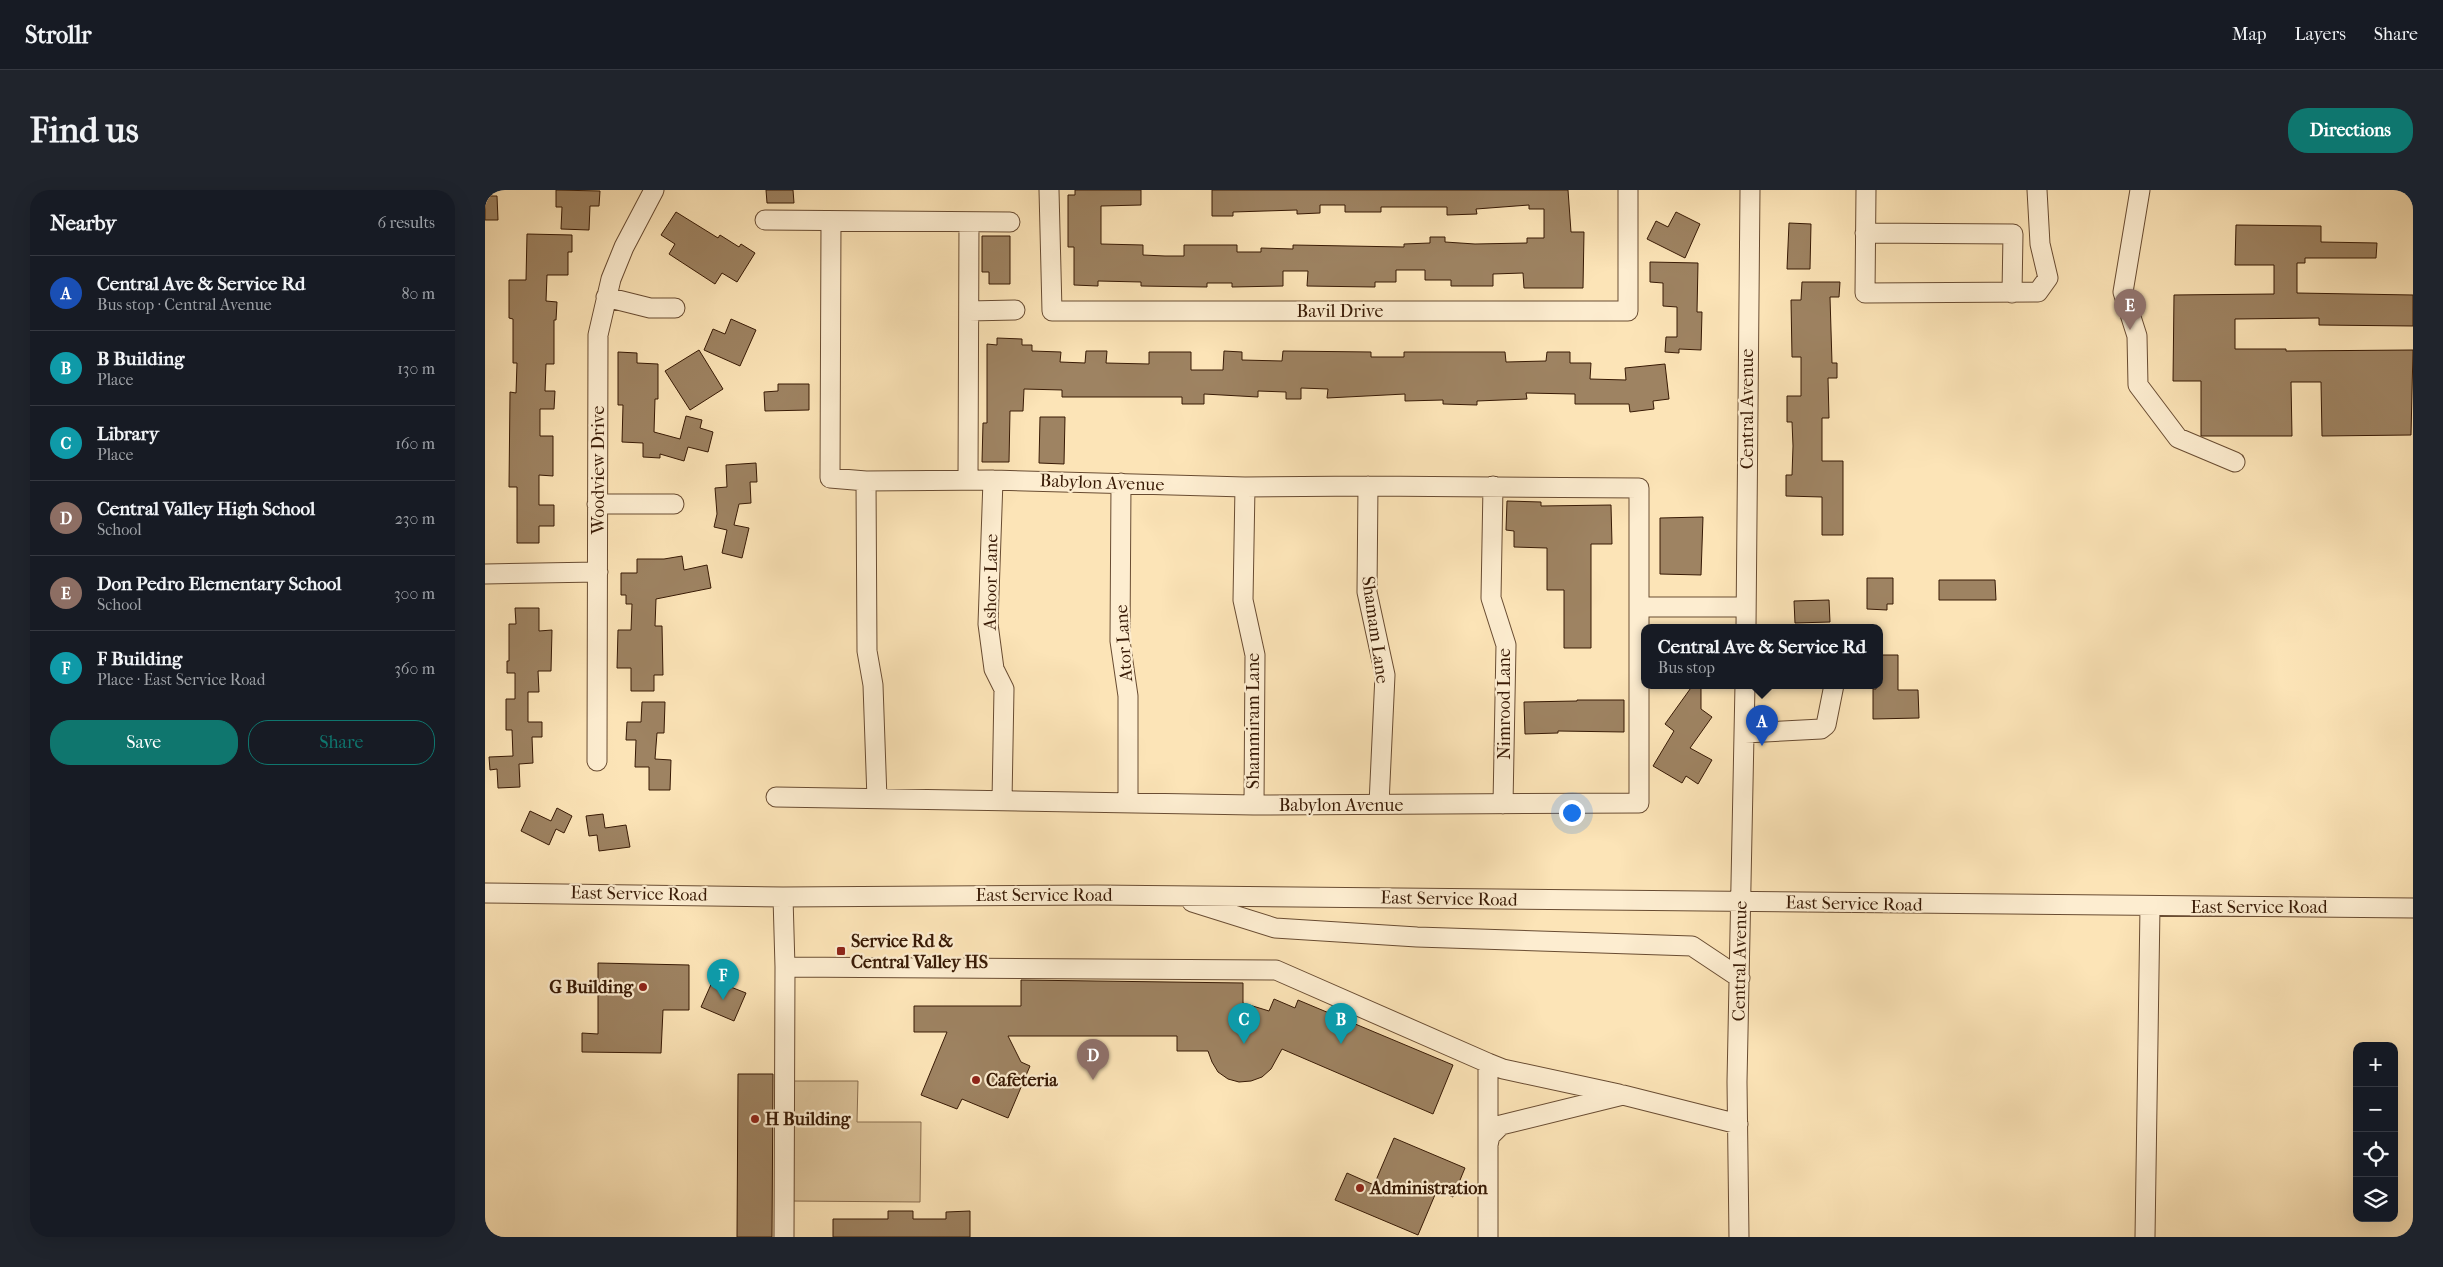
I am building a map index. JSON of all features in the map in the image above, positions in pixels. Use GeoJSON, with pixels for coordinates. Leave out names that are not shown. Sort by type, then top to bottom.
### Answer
{"type":"FeatureCollection","features":[{"type":"Feature","properties":{"kind":"street","name":"Woodview Drive"},"geometry":{"type":"LineString","coordinates":[[597,761],[598,335],[606,297],[624,247],[654,190]]}},
{"type":"Feature","properties":{"kind":"street","name":"Bavil Drive"},"geometry":{"type":"LineString","coordinates":[[1049,190],[1052,311],[1628,312],[1628,190]]}},
{"type":"Feature","properties":{"kind":"street","name":"Central Avenue"},"geometry":{"type":"LineString","coordinates":[[1746,624],[1751,190]]}},
{"type":"Feature","properties":{"kind":"street"},"geometry":{"type":"LineString","coordinates":[[1866,190],[1865,293],[2038,292],[2048,278],[2040,244],[2037,190]]}},
{"type":"Feature","properties":{"kind":"street"},"geometry":{"type":"LineString","coordinates":[[2140,190],[2123,292],[2137,336],[2138,385],[2179,438],[2235,462]]}},
{"type":"Feature","properties":{"kind":"street"},"geometry":{"type":"LineString","coordinates":[[765,220],[1010,222]]}},
{"type":"Feature","properties":{"kind":"street","name":"Babylon Avenue"},"geometry":{"type":"LineString","coordinates":[[831,221],[830,478],[866,481],[993,480],[1245,487],[1493,486],[1639,488],[1641,624]]}},
{"type":"Feature","properties":{"kind":"street"},"geometry":{"type":"LineString","coordinates":[[969,222],[969,480]]}},
{"type":"Feature","properties":{"kind":"street"},"geometry":{"type":"LineString","coordinates":[[1865,233],[2013,234],[2012,292]]}},
{"type":"Feature","properties":{"kind":"street"},"geometry":{"type":"LineString","coordinates":[[606,297],[650,308],[675,308]]}},
{"type":"Feature","properties":{"kind":"street"},"geometry":{"type":"LineString","coordinates":[[969,311],[1015,310]]}},
{"type":"Feature","properties":{"kind":"street","name":"Ashoor Lane"},"geometry":{"type":"LineString","coordinates":[[993,480],[988,624],[995,669],[1004,689],[1002,801]]}},
{"type":"Feature","properties":{"kind":"street"},"geometry":{"type":"LineString","coordinates":[[866,481],[867,651],[873,685],[877,799]]}},
{"type":"Feature","properties":{"kind":"street","name":"Ator Lane"},"geometry":{"type":"LineString","coordinates":[[1121,483],[1120,641],[1128,696],[1128,803]]}},
{"type":"Feature","properties":{"kind":"street","name":"Shamam Lane"},"geometry":{"type":"LineString","coordinates":[[1369,486],[1367,592],[1385,675],[1379,804]]}},
{"type":"Feature","properties":{"kind":"street","name":"Nimrood Lane"},"geometry":{"type":"LineString","coordinates":[[1493,486],[1491,598],[1506,645],[1503,804]]}},
{"type":"Feature","properties":{"kind":"street","name":"Shammiram Lane"},"geometry":{"type":"LineString","coordinates":[[1245,487],[1243,600],[1255,655],[1254,806]]}},
{"type":"Feature","properties":{"kind":"street"},"geometry":{"type":"LineString","coordinates":[[597,504],[674,504]]}},
{"type":"Feature","properties":{"kind":"street"},"geometry":{"type":"LineString","coordinates":[[485,574],[598,572]]}},
{"type":"Feature","properties":{"kind":"street"},"geometry":{"type":"LineString","coordinates":[[1640,607],[1746,607]]}},
{"type":"Feature","properties":{"kind":"street","name":"Babylon Avenue"},"geometry":{"type":"LineString","coordinates":[[776,797],[1254,806],[1639,803],[1641,689]]}},
{"type":"Feature","properties":{"kind":"street","name":"Central Avenue"},"geometry":{"type":"LineString","coordinates":[[1739,1237],[1738,1124],[1745,689]]}},
{"type":"Feature","properties":{"kind":"street"},"geometry":{"type":"LineString","coordinates":[[1745,733],[1821,729],[1826,725],[1833,689]]}},
{"type":"Feature","properties":{"kind":"street","name":"East Service Road"},"geometry":{"type":"LineString","coordinates":[[485,893],[783,897],[1172,896],[2150,907],[2413,908]]}},
{"type":"Feature","properties":{"kind":"street"},"geometry":{"type":"LineString","coordinates":[[1172,896],[1275,928],[1417,938],[1692,946],[1740,978]]}},
{"type":"Feature","properties":{"kind":"street"},"geometry":{"type":"LineString","coordinates":[[783,897],[785,967],[784,1237]]}},
{"type":"Feature","properties":{"kind":"street"},"geometry":{"type":"LineString","coordinates":[[2145,1237],[2150,907]]}},
{"type":"Feature","properties":{"kind":"street"},"geometry":{"type":"LineString","coordinates":[[785,967],[1276,970],[1503,1070],[1623,1095],[1738,1124]]}},
{"type":"Feature","properties":{"kind":"street"},"geometry":{"type":"LineString","coordinates":[[1487,1237],[1488,1063]]}},
{"type":"Feature","properties":{"kind":"street"},"geometry":{"type":"LineString","coordinates":[[1488,1145],[1490,1136],[1501,1125],[1623,1095]]}},
{"type":"Feature","properties":{"kind":"shaded area"},"geometry":{"type":"Polygon","coordinates":[[[789,1081],[858,1081],[857,1122],[921,1122],[920,1202],[789,1201],[789,1081]]]}},
{"type":"Feature","properties":{"kind":"building"},"geometry":{"type":"Polygon","coordinates":[[[556,190],[600,191],[599,206],[590,206],[589,230],[561,229],[562,207],[556,207],[556,190]]]}},
{"type":"Feature","properties":{"kind":"building"},"geometry":{"type":"Polygon","coordinates":[[[766,190],[793,190],[794,203],[767,203],[766,190]]]}},
{"type":"Feature","properties":{"kind":"building"},"geometry":{"type":"Polygon","coordinates":[[[1075,190],[1141,190],[1141,205],[1101,206],[1101,244],[1143,245],[1143,255],[1184,256],[1184,245],[1237,245],[1237,252],[1261,252],[1261,248],[1293,249],[1293,245],[1404,247],[1404,244],[1430,243],[1430,237],[1445,237],[1445,242],[1475,244],[1527,243],[1527,238],[1544,238],[1544,209],[1529,209],[1529,205],[1476,209],[1477,214],[1447,215],[1447,207],[1381,207],[1381,212],[1345,212],[1345,205],[1320,205],[1320,213],[1297,214],[1297,210],[1233,212],[1233,216],[1212,216],[1212,190],[1568,190],[1571,232],[1584,232],[1583,288],[1524,288],[1523,273],[1493,274],[1493,286],[1451,286],[1451,280],[1425,280],[1425,270],[1396,270],[1396,282],[1375,282],[1375,287],[1307,286],[1308,271],[1283,271],[1283,286],[1232,287],[1232,283],[1207,283],[1207,287],[1141,286],[1141,282],[1098,281],[1098,286],[1074,285],[1074,247],[1068,247],[1068,195],[1075,195],[1075,190]]]}},
{"type":"Feature","properties":{"kind":"building"},"geometry":{"type":"Polygon","coordinates":[[[485,196],[497,196],[498,220],[485,220],[485,196]]]}},
{"type":"Feature","properties":{"kind":"building"},"geometry":{"type":"Polygon","coordinates":[[[676,212],[718,238],[720,235],[739,247],[741,244],[755,253],[737,282],[722,273],[715,284],[669,254],[675,244],[661,235],[676,212]]]}},
{"type":"Feature","properties":{"kind":"building"},"geometry":{"type":"Polygon","coordinates":[[[1676,212],[1700,224],[1685,258],[1647,239],[1656,221],[1668,227],[1676,212]]]}},
{"type":"Feature","properties":{"kind":"building"},"geometry":{"type":"Polygon","coordinates":[[[1789,223],[1811,224],[1810,269],[1787,269],[1789,223]]]}},
{"type":"Feature","properties":{"kind":"building"},"geometry":{"type":"Polygon","coordinates":[[[2236,225],[2321,226],[2321,242],[2377,243],[2376,258],[2305,258],[2305,263],[2297,263],[2297,293],[2413,295],[2413,326],[2319,325],[2319,318],[2235,319],[2235,349],[2286,349],[2286,351],[2413,350],[2411,435],[2322,436],[2321,382],[2291,382],[2292,436],[2201,436],[2201,381],[2173,381],[2174,295],[2274,294],[2274,265],[2235,265],[2236,225]]]}},
{"type":"Feature","properties":{"kind":"building"},"geometry":{"type":"Polygon","coordinates":[[[527,234],[572,235],[572,252],[568,252],[568,275],[547,275],[546,301],[557,302],[556,320],[554,320],[554,364],[546,364],[545,391],[555,391],[554,409],[540,409],[540,436],[553,436],[553,476],[539,475],[539,505],[554,505],[554,526],[539,526],[539,543],[517,543],[517,487],[509,487],[510,392],[516,393],[517,363],[513,363],[513,319],[509,318],[509,280],[526,280],[527,234]]]}},
{"type":"Feature","properties":{"kind":"building"},"geometry":{"type":"Polygon","coordinates":[[[982,236],[1010,236],[1010,284],[989,284],[989,272],[982,272],[982,236]]]}},
{"type":"Feature","properties":{"kind":"building"},"geometry":{"type":"Polygon","coordinates":[[[1650,262],[1698,263],[1697,312],[1702,312],[1701,350],[1679,349],[1679,353],[1665,352],[1666,337],[1677,337],[1677,307],[1663,306],[1663,283],[1650,282],[1650,262]]]}},
{"type":"Feature","properties":{"kind":"building"},"geometry":{"type":"Polygon","coordinates":[[[1802,282],[1840,282],[1839,297],[1830,297],[1832,363],[1837,363],[1837,378],[1828,378],[1829,418],[1822,418],[1822,461],[1843,461],[1843,535],[1822,535],[1822,497],[1786,496],[1786,475],[1792,475],[1793,446],[1792,422],[1787,422],[1787,396],[1801,396],[1801,357],[1792,357],[1791,300],[1801,300],[1802,282]]]}},
{"type":"Feature","properties":{"kind":"building"},"geometry":{"type":"Polygon","coordinates":[[[731,319],[756,330],[740,366],[704,350],[713,329],[725,334],[731,319]]]}},
{"type":"Feature","properties":{"kind":"building"},"geometry":{"type":"Polygon","coordinates":[[[997,338],[1022,339],[1022,345],[1032,345],[1032,351],[1061,352],[1060,362],[1085,363],[1086,351],[1107,351],[1106,363],[1149,364],[1149,352],[1191,352],[1191,370],[1223,370],[1224,351],[1242,352],[1242,360],[1282,361],[1283,351],[1371,352],[1371,357],[1404,357],[1404,352],[1505,352],[1506,362],[1546,361],[1547,352],[1570,352],[1570,363],[1591,363],[1590,379],[1626,380],[1625,368],[1665,364],[1669,399],[1653,401],[1654,409],[1630,412],[1629,404],[1575,404],[1575,394],[1526,393],[1527,399],[1477,401],[1477,405],[1443,404],[1443,400],[1405,401],[1405,394],[1327,398],[1328,389],[1301,388],[1301,399],[1286,399],[1286,392],[1258,391],[1258,397],[1204,394],[1204,404],[1182,404],[1182,397],[1062,397],[1062,390],[1024,389],[1023,411],[1010,411],[1009,462],[982,462],[983,423],[987,423],[987,344],[997,345],[997,338]]]}},
{"type":"Feature","properties":{"kind":"building"},"geometry":{"type":"Polygon","coordinates":[[[699,350],[723,389],[690,410],[665,371],[699,350]]]}},
{"type":"Feature","properties":{"kind":"building"},"geometry":{"type":"Polygon","coordinates":[[[618,352],[637,353],[637,363],[658,364],[658,399],[655,399],[654,432],[680,439],[686,416],[702,420],[700,428],[713,432],[708,452],[688,447],[684,461],[660,454],[660,458],[643,457],[643,443],[622,442],[623,405],[618,405],[618,352]]]}},
{"type":"Feature","properties":{"kind":"building"},"geometry":{"type":"Polygon","coordinates":[[[778,384],[809,384],[809,410],[765,411],[764,392],[778,391],[778,384]]]}},
{"type":"Feature","properties":{"kind":"building"},"geometry":{"type":"Polygon","coordinates":[[[1040,417],[1065,417],[1064,464],[1039,463],[1040,417]]]}},
{"type":"Feature","properties":{"kind":"building"},"geometry":{"type":"Polygon","coordinates":[[[756,463],[757,482],[750,482],[751,503],[739,504],[734,525],[749,528],[742,558],[722,553],[727,530],[714,527],[717,514],[715,488],[727,487],[726,465],[756,463]]]}},
{"type":"Feature","properties":{"kind":"building"},"geometry":{"type":"Polygon","coordinates":[[[1507,501],[1541,502],[1541,506],[1611,505],[1612,544],[1591,544],[1591,648],[1564,648],[1564,590],[1547,590],[1547,548],[1514,547],[1514,531],[1506,530],[1507,501]]]}},
{"type":"Feature","properties":{"kind":"building"},"geometry":{"type":"Polygon","coordinates":[[[1703,517],[1701,575],[1660,574],[1660,518],[1703,517]]]}},
{"type":"Feature","properties":{"kind":"building"},"geometry":{"type":"Polygon","coordinates":[[[682,556],[684,570],[707,565],[711,588],[656,599],[655,626],[662,626],[663,675],[654,675],[654,691],[631,691],[631,668],[617,668],[618,630],[631,630],[632,604],[626,604],[626,595],[621,595],[621,573],[637,573],[637,559],[664,559],[682,556]]]}},
{"type":"Feature","properties":{"kind":"building"},"geometry":{"type":"Polygon","coordinates":[[[1867,578],[1893,578],[1893,604],[1887,604],[1887,610],[1867,609],[1867,578]]]}},
{"type":"Feature","properties":{"kind":"building"},"geometry":{"type":"Polygon","coordinates":[[[1939,580],[1995,580],[1996,600],[1939,600],[1939,580]]]}},
{"type":"Feature","properties":{"kind":"building"},"geometry":{"type":"Polygon","coordinates":[[[1829,600],[1830,622],[1795,623],[1794,601],[1829,600]]]}},
{"type":"Feature","properties":{"kind":"building"},"geometry":{"type":"Polygon","coordinates":[[[515,608],[539,608],[539,631],[552,630],[551,671],[538,671],[539,692],[528,692],[528,722],[542,722],[542,737],[532,737],[533,763],[519,764],[520,787],[498,788],[497,769],[490,770],[489,757],[513,756],[512,730],[506,730],[506,699],[515,699],[515,673],[507,673],[507,661],[509,661],[509,624],[516,624],[515,608]]]}},
{"type":"Feature","properties":{"kind":"building"},"geometry":{"type":"Polygon","coordinates":[[[1883,655],[1898,655],[1898,690],[1918,690],[1919,718],[1873,719],[1873,689],[1883,689],[1883,655]]]}},
{"type":"Feature","properties":{"kind":"building"},"geometry":{"type":"Polygon","coordinates":[[[1690,689],[1701,689],[1701,709],[1712,717],[1690,748],[1712,760],[1698,784],[1686,776],[1682,783],[1653,766],[1674,731],[1665,724],[1690,689]]]}},
{"type":"Feature","properties":{"kind":"building"},"geometry":{"type":"Polygon","coordinates":[[[1624,700],[1624,732],[1558,731],[1558,733],[1525,734],[1524,702],[1624,700]]]}},
{"type":"Feature","properties":{"kind":"building"},"geometry":{"type":"Polygon","coordinates":[[[642,702],[665,702],[664,733],[657,733],[655,759],[671,760],[670,790],[649,790],[649,767],[635,767],[636,740],[626,740],[627,722],[641,722],[642,702]]]}},
{"type":"Feature","properties":{"kind":"building"},"geometry":{"type":"Polygon","coordinates":[[[557,808],[572,816],[564,833],[556,829],[549,845],[521,831],[530,811],[551,821],[557,808]]]}},
{"type":"Feature","properties":{"kind":"building"},"geometry":{"type":"Polygon","coordinates":[[[603,814],[605,828],[626,825],[630,847],[599,851],[597,835],[589,836],[586,816],[603,814]]]}},
{"type":"Feature","properties":{"kind":"building"},"geometry":{"type":"Polygon","coordinates":[[[598,963],[689,965],[689,1010],[663,1010],[661,1053],[582,1052],[582,1033],[598,1034],[598,963]]]}},
{"type":"Feature","properties":{"kind":"building"},"geometry":{"type":"Polygon","coordinates":[[[713,980],[746,993],[734,1021],[701,1007],[713,980]]]}},
{"type":"Feature","properties":{"kind":"building"},"geometry":{"type":"Polygon","coordinates":[[[1021,980],[1243,983],[1243,1003],[1269,1011],[1274,999],[1295,1008],[1298,1000],[1453,1065],[1433,1114],[1282,1049],[1271,1069],[1262,1077],[1251,1081],[1239,1082],[1228,1079],[1218,1072],[1208,1051],[1177,1051],[1177,1036],[1008,1036],[1021,1062],[1030,1066],[1008,1118],[962,1099],[957,1109],[921,1095],[947,1032],[914,1032],[914,1006],[1021,1006],[1021,980]]]}},
{"type":"Feature","properties":{"kind":"building"},"geometry":{"type":"Polygon","coordinates":[[[738,1074],[773,1074],[772,1237],[737,1237],[738,1074]]]}},
{"type":"Feature","properties":{"kind":"building","name":"Administration"},"geometry":{"type":"Polygon","coordinates":[[[1394,1138],[1465,1168],[1453,1197],[1437,1190],[1418,1235],[1335,1200],[1347,1173],[1374,1185],[1394,1138]]]}},
{"type":"Feature","properties":{"kind":"building"},"geometry":{"type":"Polygon","coordinates":[[[888,1211],[913,1211],[913,1219],[946,1219],[946,1212],[970,1211],[970,1237],[833,1237],[833,1219],[888,1219],[888,1211]]]}},
{"type":"Feature","properties":{"kind":"place","name":"Don Pedro Elementary School"},"geometry":{"type":"Point","coordinates":[2130,330]}},
{"type":"Feature","properties":{"kind":"place","name":"Central Ave & Service Rd"},"geometry":{"type":"Point","coordinates":[1762,746]}},
{"type":"Feature","properties":{"kind":"place","name":"Service Rd & Central Valley HS"},"geometry":{"type":"Point","coordinates":[841,951]}},
{"type":"Feature","properties":{"kind":"place","name":"G Building"},"geometry":{"type":"Point","coordinates":[643,987]}},
{"type":"Feature","properties":{"kind":"place","name":"F Building"},"geometry":{"type":"Point","coordinates":[723,1000]}},
{"type":"Feature","properties":{"kind":"place","name":"Library"},"geometry":{"type":"Point","coordinates":[1244,1044]}},
{"type":"Feature","properties":{"kind":"place","name":"B Building"},"geometry":{"type":"Point","coordinates":[1341,1044]}},
{"type":"Feature","properties":{"kind":"place","name":"Cafeteria"},"geometry":{"type":"Point","coordinates":[976,1080]}},
{"type":"Feature","properties":{"kind":"place","name":"Central Valley High School"},"geometry":{"type":"Point","coordinates":[1093,1080]}},
{"type":"Feature","properties":{"kind":"place","name":"H Building"},"geometry":{"type":"Point","coordinates":[755,1119]}},
{"type":"Feature","properties":{"kind":"place","name":"Administration"},"geometry":{"type":"Point","coordinates":[1360,1188]}}]}
